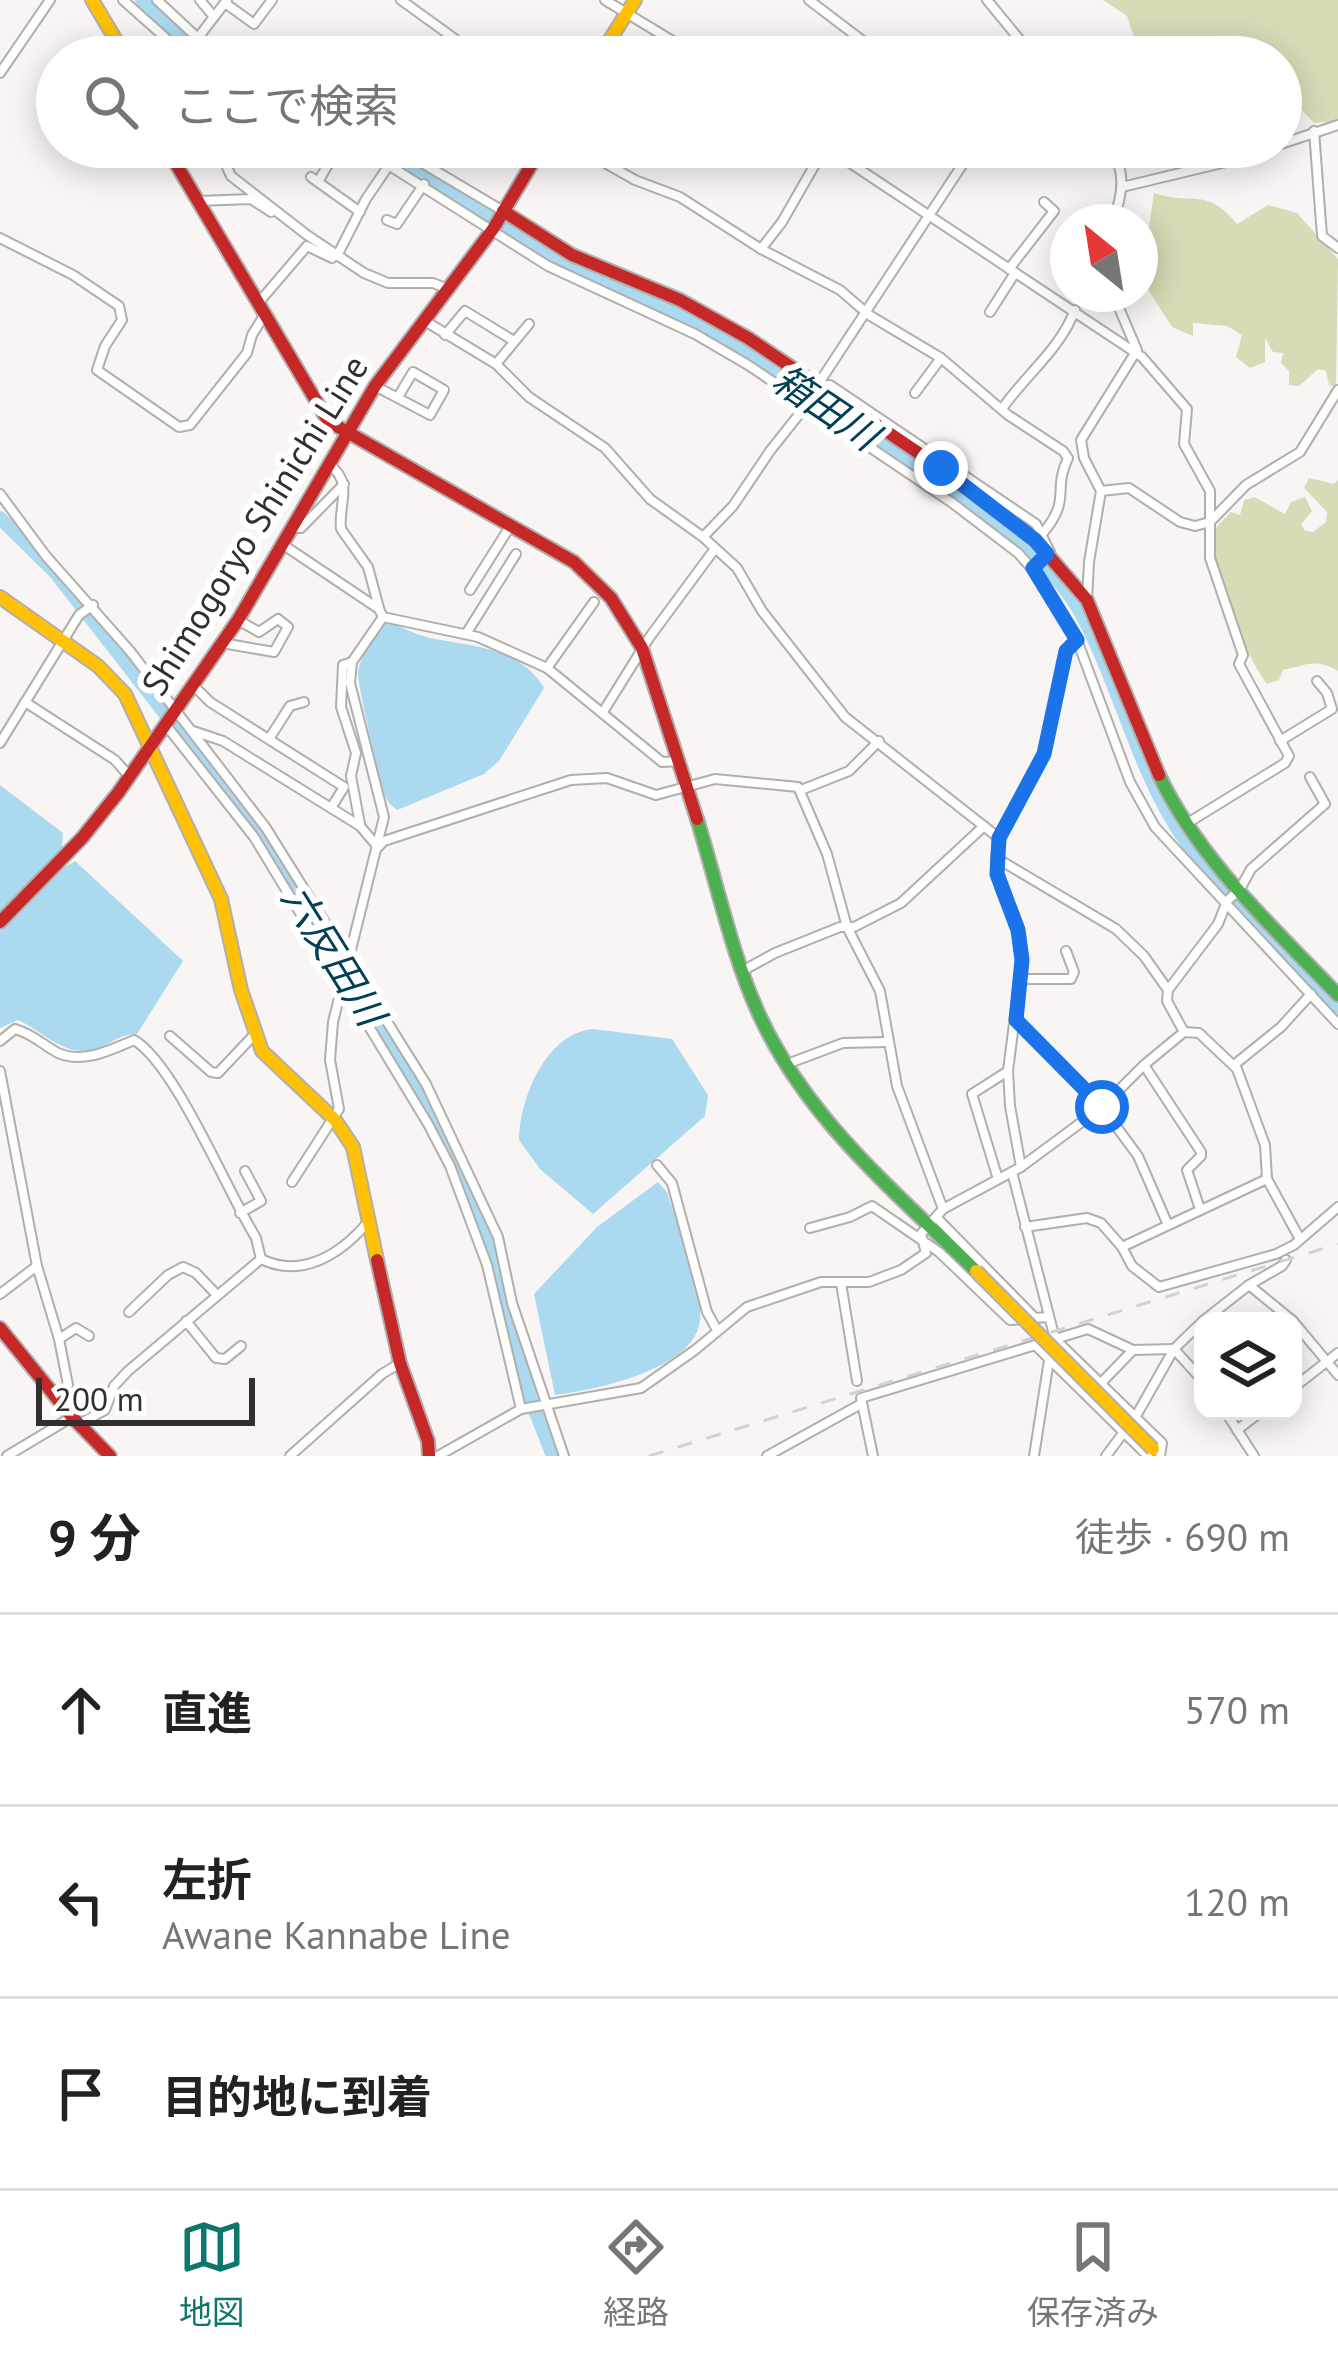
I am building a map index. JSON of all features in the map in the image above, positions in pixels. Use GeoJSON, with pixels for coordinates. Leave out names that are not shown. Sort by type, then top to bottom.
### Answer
{"type":"FeatureCollection","features":[{"type":"Feature","properties":{"kind":"main road"},"geometry":{"type":"LineString","coordinates":[[92,0],[113,36]]}},
{"type":"Feature","properties":{"kind":"main road"},"geometry":{"type":"LineString","coordinates":[[612,36],[631,6]]}},
{"type":"Feature","properties":{"kind":"main road"},"geometry":{"type":"LineString","coordinates":[[178,168],[319,409],[348,434],[554,548],[611,598],[642,648],[756,1008],[808,1098],[936,1217],[976,1270],[1156,1454]]}},
{"type":"Feature","properties":{"kind":"main road","name":"Shimogoryo Shinichi Line"},"geometry":{"type":"LineString","coordinates":[[0,922],[82,838],[130,777],[285,546],[375,386],[497,220],[529,168]]}},
{"type":"Feature","properties":{"kind":"main road"},"geometry":{"type":"LineString","coordinates":[[497,220],[702,311],[941,468],[1020,528],[1087,600],[1161,781],[1186,824],[1239,890],[1338,995]]}},
{"type":"Feature","properties":{"kind":"main road"},"geometry":{"type":"LineString","coordinates":[[0,597],[115,681],[151,745],[221,898],[254,1035],[275,1067],[335,1120],[353,1147],[400,1363],[434,1456]]}},
{"type":"Feature","properties":{"kind":"main road"},"geometry":{"type":"LineString","coordinates":[[0,1328],[110,1456]]}},
{"type":"Feature","properties":{"kind":"street"},"geometry":{"type":"LineString","coordinates":[[0,74],[50,0]]}},
{"type":"Feature","properties":{"kind":"street"},"geometry":{"type":"LineString","coordinates":[[123,0],[163,36]]}},
{"type":"Feature","properties":{"kind":"street"},"geometry":{"type":"LineString","coordinates":[[158,0],[192,36]]}},
{"type":"Feature","properties":{"kind":"street"},"geometry":{"type":"LineString","coordinates":[[200,0],[214,17]]}},
{"type":"Feature","properties":{"kind":"street"},"geometry":{"type":"LineString","coordinates":[[199,36],[226,1],[254,24],[272,0]]}},
{"type":"Feature","properties":{"kind":"street"},"geometry":{"type":"LineString","coordinates":[[401,0],[451,36]]}},
{"type":"Feature","properties":{"kind":"street"},"geometry":{"type":"LineString","coordinates":[[605,0],[631,6],[671,36]]}},
{"type":"Feature","properties":{"kind":"street"},"geometry":{"type":"LineString","coordinates":[[808,0],[859,36]]}},
{"type":"Feature","properties":{"kind":"street"},"geometry":{"type":"LineString","coordinates":[[987,0],[1017,36]]}},
{"type":"Feature","properties":{"kind":"street"},"geometry":{"type":"LineString","coordinates":[[1302,136],[1338,124]]}},
{"type":"Feature","properties":{"kind":"street"},"geometry":{"type":"LineString","coordinates":[[1315,131],[1322,236],[1338,248]]}},
{"type":"Feature","properties":{"kind":"street"},"geometry":{"type":"LineString","coordinates":[[227,168],[277,213],[381,281],[448,289]]}},
{"type":"Feature","properties":{"kind":"street"},"geometry":{"type":"LineString","coordinates":[[323,168],[315,180],[360,212]]}},
{"type":"Feature","properties":{"kind":"street"},"geometry":{"type":"LineString","coordinates":[[0,238],[74,275],[119,306],[122,320],[97,370],[179,427],[190,425],[241,362],[263,307],[308,246],[340,262],[360,212],[388,168]]}},
{"type":"Feature","properties":{"kind":"street"},"geometry":{"type":"LineString","coordinates":[[399,168],[497,220]]}},
{"type":"Feature","properties":{"kind":"street"},"geometry":{"type":"LineString","coordinates":[[426,168],[571,279],[695,334],[993,532],[1033,568],[1077,640],[1130,782],[1155,827],[1338,1024]]}},
{"type":"Feature","properties":{"kind":"street"},"geometry":{"type":"LineString","coordinates":[[613,168],[680,197],[761,248],[808,271],[941,358],[1002,409],[1074,452],[1102,491],[1087,600]]}},
{"type":"Feature","properties":{"kind":"street"},"geometry":{"type":"LineString","coordinates":[[761,248],[813,168]]}},
{"type":"Feature","properties":{"kind":"street"},"geometry":{"type":"LineString","coordinates":[[858,168],[1050,295]]}},
{"type":"Feature","properties":{"kind":"street"},"geometry":{"type":"LineString","coordinates":[[703,537],[734,506],[770,451],[809,406],[960,168]]}},
{"type":"Feature","properties":{"kind":"street"},"geometry":{"type":"LineString","coordinates":[[1117,204],[1122,187],[1119,168]]}},
{"type":"Feature","properties":{"kind":"street"},"geometry":{"type":"LineString","coordinates":[[1122,187],[1201,168]]}},
{"type":"Feature","properties":{"kind":"street"},"geometry":{"type":"LineString","coordinates":[[386,220],[397,224],[424,184]]}},
{"type":"Feature","properties":{"kind":"street"},"geometry":{"type":"LineString","coordinates":[[198,201],[251,199],[277,213]]}},
{"type":"Feature","properties":{"kind":"street"},"geometry":{"type":"LineString","coordinates":[[990,312],[1054,211],[1044,202]]}},
{"type":"Feature","properties":{"kind":"street"},"geometry":{"type":"LineString","coordinates":[[445,335],[465,310],[514,341]]}},
{"type":"Feature","properties":{"kind":"street"},"geometry":{"type":"LineString","coordinates":[[1002,409],[1024,376],[1036,371],[1074,312]]}},
{"type":"Feature","properties":{"kind":"street"},"geometry":{"type":"LineString","coordinates":[[1078,312],[1136,355],[1187,410],[1184,444],[1210,491],[1210,558],[1243,655],[1239,664],[1289,756],[1285,763],[1186,824]]}},
{"type":"Feature","properties":{"kind":"street"},"geometry":{"type":"LineString","coordinates":[[1043,533],[1061,512],[1063,470],[1136,355],[1121,312]]}},
{"type":"Feature","properties":{"kind":"street"},"geometry":{"type":"LineString","coordinates":[[423,320],[496,364],[529,398],[605,448],[650,499],[737,568],[762,610],[845,717],[999,838]]}},
{"type":"Feature","properties":{"kind":"street"},"geometry":{"type":"LineString","coordinates":[[496,364],[529,324]]}},
{"type":"Feature","properties":{"kind":"street"},"geometry":{"type":"LineString","coordinates":[[916,393],[941,358]]}},
{"type":"Feature","properties":{"kind":"street"},"geometry":{"type":"LineString","coordinates":[[375,386],[430,415],[445,390],[413,372],[398,397]]}},
{"type":"Feature","properties":{"kind":"street"},"geometry":{"type":"LineString","coordinates":[[818,387],[830,385],[1043,533],[1050,551],[1033,568]]}},
{"type":"Feature","properties":{"kind":"street"},"geometry":{"type":"LineString","coordinates":[[1102,491],[1129,488],[1180,522],[1195,526],[1210,522],[1246,485],[1300,452],[1338,390]]}},
{"type":"Feature","properties":{"kind":"street"},"geometry":{"type":"LineString","coordinates":[[292,1182],[339,1109],[330,1060],[342,982],[384,817],[352,695],[352,662],[381,613],[368,568],[341,529],[344,484],[330,465]]}},
{"type":"Feature","properties":{"kind":"street"},"geometry":{"type":"LineString","coordinates":[[295,528],[302,528],[344,484]]}},
{"type":"Feature","properties":{"kind":"street"},"geometry":{"type":"LineString","coordinates":[[0,494],[46,556],[93,605],[254,837],[395,1064],[450,1166],[487,1265],[522,1408]]}},
{"type":"Feature","properties":{"kind":"street"},"geometry":{"type":"LineString","coordinates":[[470,590],[512,524]]}},
{"type":"Feature","properties":{"kind":"street"},"geometry":{"type":"LineString","coordinates":[[285,546],[381,613],[494,643],[547,668],[662,762],[680,761]]}},
{"type":"Feature","properties":{"kind":"street"},"geometry":{"type":"LineString","coordinates":[[602,712],[714,550]]}},
{"type":"Feature","properties":{"kind":"street"},"geometry":{"type":"LineString","coordinates":[[466,634],[516,554]]}},
{"type":"Feature","properties":{"kind":"street"},"geometry":{"type":"LineString","coordinates":[[547,668],[594,602]]}},
{"type":"Feature","properties":{"kind":"street"},"geometry":{"type":"LineString","coordinates":[[0,743],[80,615],[93,605]]}},
{"type":"Feature","properties":{"kind":"street"},"geometry":{"type":"LineString","coordinates":[[222,643],[274,652],[288,627],[278,619],[259,632],[238,620]]}},
{"type":"Feature","properties":{"kind":"street"},"geometry":{"type":"LineString","coordinates":[[1034,1343],[1124,1432],[1156,1454],[1162,1443],[1055,1339],[1024,1227],[1016,1169],[1008,1071],[1021,979],[1018,930],[1001,890],[996,858],[999,838],[1044,754],[1066,651],[1077,640]]}},
{"type":"Feature","properties":{"kind":"street"},"geometry":{"type":"LineString","coordinates":[[352,662],[343,665],[341,707],[356,753],[352,776],[360,826]]}},
{"type":"Feature","properties":{"kind":"street"},"geometry":{"type":"LineString","coordinates":[[1280,741],[1333,709],[1317,681]]}},
{"type":"Feature","properties":{"kind":"street"},"geometry":{"type":"LineString","coordinates":[[193,685],[210,702],[344,787],[331,808]]}},
{"type":"Feature","properties":{"kind":"street"},"geometry":{"type":"LineString","coordinates":[[25,701],[115,760],[130,777]]}},
{"type":"Feature","properties":{"kind":"street"},"geometry":{"type":"LineString","coordinates":[[269,739],[290,706],[304,702]]}},
{"type":"Feature","properties":{"kind":"street"},"geometry":{"type":"LineString","coordinates":[[170,717],[192,732],[266,828],[426,1084],[498,1237],[512,1303],[564,1456]]}},
{"type":"Feature","properties":{"kind":"street"},"geometry":{"type":"LineString","coordinates":[[192,732],[223,741],[360,826],[378,847]]}},
{"type":"Feature","properties":{"kind":"street"},"geometry":{"type":"LineString","coordinates":[[801,790],[850,771],[879,741]]}},
{"type":"Feature","properties":{"kind":"street"},"geometry":{"type":"LineString","coordinates":[[1184,1033],[1167,1001],[1168,990],[1218,924],[1226,903],[1251,868],[1325,804],[1310,777]]}},
{"type":"Feature","properties":{"kind":"street"},"geometry":{"type":"LineString","coordinates":[[378,847],[384,841],[571,780],[607,778],[656,795],[715,779],[790,784],[801,790],[827,854],[847,927],[880,992],[901,1099],[936,1217],[1035,1318]]}},
{"type":"Feature","properties":{"kind":"street"},"geometry":{"type":"LineString","coordinates":[[744,970],[902,902],[984,826]]}},
{"type":"Feature","properties":{"kind":"street"},"geometry":{"type":"LineString","coordinates":[[996,858],[1116,929],[1144,956],[1168,990]]}},
{"type":"Feature","properties":{"kind":"street"},"geometry":{"type":"LineString","coordinates":[[1021,979],[1072,979],[1066,951]]}},
{"type":"Feature","properties":{"kind":"street"},"geometry":{"type":"LineString","coordinates":[[1234,1065],[1281,1027],[1311,994]]}},
{"type":"Feature","properties":{"kind":"street"},"geometry":{"type":"LineString","coordinates":[[1016,1020],[1102,1107],[1138,1156],[1168,1225]]}},
{"type":"Feature","properties":{"kind":"street"},"geometry":{"type":"LineString","coordinates":[[0,1041],[15,1029],[32,1034],[59,1053],[79,1058],[134,1040],[142,1045],[157,1058],[173,1084],[256,1238],[261,1259],[276,1267],[323,1261],[350,1243],[371,1219]]}},
{"type":"Feature","properties":{"kind":"street"},"geometry":{"type":"LineString","coordinates":[[434,1456],[522,1408],[640,1388],[747,1307],[821,1282],[869,1282],[902,1270],[923,1256],[921,1234],[936,1217],[1016,1169],[1102,1107],[1184,1033],[1198,1033],[1234,1065],[1265,1145],[1267,1179],[1300,1239]]}},
{"type":"Feature","properties":{"kind":"street"},"geometry":{"type":"LineString","coordinates":[[170,1036],[218,1073],[254,1035]]}},
{"type":"Feature","properties":{"kind":"street"},"geometry":{"type":"LineString","coordinates":[[787,1064],[843,1042],[888,1042]]}},
{"type":"Feature","properties":{"kind":"street"},"geometry":{"type":"LineString","coordinates":[[1144,1065],[1201,1152],[1187,1170],[1200,1209]]}},
{"type":"Feature","properties":{"kind":"street"},"geometry":{"type":"LineString","coordinates":[[0,1070],[37,1266],[68,1385],[57,1396]]}},
{"type":"Feature","properties":{"kind":"street"},"geometry":{"type":"LineString","coordinates":[[998,1180],[972,1094],[1008,1071]]}},
{"type":"Feature","properties":{"kind":"street"},"geometry":{"type":"LineString","coordinates":[[657,1165],[672,1184],[707,1312],[717,1330]]}},
{"type":"Feature","properties":{"kind":"street"},"geometry":{"type":"LineString","coordinates":[[241,1214],[261,1202],[245,1171]]}},
{"type":"Feature","properties":{"kind":"street"},"geometry":{"type":"LineString","coordinates":[[1123,1246],[1267,1179]]}},
{"type":"Feature","properties":{"kind":"street"},"geometry":{"type":"LineString","coordinates":[[810,1228],[872,1206],[939,1252],[1010,1320],[1048,1317]]}},
{"type":"Feature","properties":{"kind":"street"},"geometry":{"type":"LineString","coordinates":[[1024,1227],[1087,1219],[1101,1222],[1123,1246],[1132,1266],[1159,1287],[1276,1254],[1338,1207]]}},
{"type":"Feature","properties":{"kind":"street"},"geometry":{"type":"LineString","coordinates":[[7,1456],[75,1420],[105,1410],[114,1386],[128,1370],[261,1259]]}},
{"type":"Feature","properties":{"kind":"street"},"geometry":{"type":"LineString","coordinates":[[1215,1312],[1286,1260]]}},
{"type":"Feature","properties":{"kind":"street"},"geometry":{"type":"LineString","coordinates":[[0,1294],[37,1266]]}},
{"type":"Feature","properties":{"kind":"street"},"geometry":{"type":"LineString","coordinates":[[128,1312],[168,1275],[184,1268],[196,1273],[217,1295]]}},
{"type":"Feature","properties":{"kind":"street"},"geometry":{"type":"LineString","coordinates":[[841,1283],[857,1381]]}},
{"type":"Feature","properties":{"kind":"street"},"geometry":{"type":"LineString","coordinates":[[1250,1285],[1282,1312]]}},
{"type":"Feature","properties":{"kind":"street"},"geometry":{"type":"LineString","coordinates":[[185,1321],[216,1358],[225,1359],[241,1346]]}},
{"type":"Feature","properties":{"kind":"street"},"geometry":{"type":"LineString","coordinates":[[59,1339],[76,1328],[89,1336]]}},
{"type":"Feature","properties":{"kind":"street"},"geometry":{"type":"LineString","coordinates":[[873,1456],[861,1398],[1088,1329],[1133,1350],[1174,1348]]}},
{"type":"Feature","properties":{"kind":"street"},"geometry":{"type":"LineString","coordinates":[[1136,1416],[1174,1348],[1194,1329]]}},
{"type":"Feature","properties":{"kind":"street"},"geometry":{"type":"LineString","coordinates":[[1302,1331],[1338,1375]]}},
{"type":"Feature","properties":{"kind":"street"},"geometry":{"type":"LineString","coordinates":[[1174,1348],[1194,1371]]}},
{"type":"Feature","properties":{"kind":"street"},"geometry":{"type":"LineString","coordinates":[[1102,1382],[1133,1350]]}},
{"type":"Feature","properties":{"kind":"street"},"geometry":{"type":"LineString","coordinates":[[1302,1382],[1338,1353]]}},
{"type":"Feature","properties":{"kind":"street"},"geometry":{"type":"LineString","coordinates":[[1034,1456],[1049,1359]]}},
{"type":"Feature","properties":{"kind":"street"},"geometry":{"type":"LineString","coordinates":[[290,1456],[400,1363]]}},
{"type":"Feature","properties":{"kind":"street"},"geometry":{"type":"LineString","coordinates":[[767,1456],[861,1404]]}},
{"type":"Feature","properties":{"kind":"street"},"geometry":{"type":"LineString","coordinates":[[1231,1420],[1253,1456]]}},
{"type":"Feature","properties":{"kind":"street"},"geometry":{"type":"LineString","coordinates":[[1237,1430],[1250,1420]]}},
{"type":"Feature","properties":{"kind":"street"},"geometry":{"type":"LineString","coordinates":[[1106,1456],[1124,1432]]}},
{"type":"Feature","properties":{"kind":"green space"},"geometry":{"type":"Polygon","coordinates":[[[1103,0],[1338,0],[1338,121],[1314,123],[1302,110],[1302,36],[1134,36],[1127,16],[1103,0]]]}},
{"type":"Feature","properties":{"kind":"green space"},"geometry":{"type":"Polygon","coordinates":[[[1154,193],[1208,201],[1237,224],[1268,205],[1297,213],[1338,259],[1336,387],[1329,385],[1326,371],[1318,369],[1299,386],[1289,385],[1289,371],[1281,363],[1283,353],[1273,352],[1265,338],[1265,362],[1250,368],[1236,357],[1242,335],[1227,326],[1193,323],[1193,336],[1172,327],[1158,305],[1158,204],[1152,204],[1154,193]]]}},
{"type":"Feature","properties":{"kind":"green space"},"geometry":{"type":"Polygon","coordinates":[[[1309,478],[1334,484],[1338,480],[1338,671],[1305,665],[1283,670],[1279,680],[1267,684],[1220,589],[1213,534],[1231,512],[1240,515],[1244,500],[1254,497],[1285,514],[1291,502],[1305,497],[1312,511],[1301,524],[1305,531],[1313,532],[1326,522],[1327,512],[1304,488],[1309,478]]]}},
{"type":"Feature","properties":{"kind":"water"},"geometry":{"type":"Polygon","coordinates":[[[390,622],[423,636],[510,657],[544,688],[499,761],[484,774],[397,810],[383,789],[358,676],[368,644],[390,622]]]}},
{"type":"Feature","properties":{"kind":"water"},"geometry":{"type":"Polygon","coordinates":[[[0,785],[63,833],[62,848],[0,911],[0,785]]]}},
{"type":"Feature","properties":{"kind":"water"},"geometry":{"type":"Polygon","coordinates":[[[75,861],[183,961],[137,1034],[78,1051],[18,1020],[0,1028],[0,931],[60,870],[75,861]]]}},
{"type":"Feature","properties":{"kind":"water"},"geometry":{"type":"Polygon","coordinates":[[[593,1029],[672,1039],[708,1095],[705,1116],[593,1214],[540,1169],[519,1140],[524,1106],[538,1071],[562,1042],[593,1029]]]}},
{"type":"Feature","properties":{"kind":"water"},"geometry":{"type":"Polygon","coordinates":[[[658,1182],[667,1192],[694,1274],[700,1321],[694,1338],[662,1365],[555,1395],[534,1294],[597,1227],[658,1182]]]}},
{"type":"Feature","properties":{"kind":"waterway","name":"箱田川"},"geometry":{"type":"LineString","coordinates":[[142,0],[180,36]]}},
{"type":"Feature","properties":{"kind":"waterway","name":"箱田川"},"geometry":{"type":"LineString","coordinates":[[412,168],[577,271],[722,336],[1009,530],[1057,579],[1081,613],[1148,771],[1191,848],[1338,1009]]}},
{"type":"Feature","properties":{"kind":"waterway","name":"六反田川"},"geometry":{"type":"LineString","coordinates":[[0,518],[55,572],[251,824],[429,1105],[494,1255],[531,1400],[553,1456]]}},
{"type":"Feature","properties":{"kind":"railway"},"geometry":{"type":"LineString","coordinates":[[649,1456],[1338,1244]]}},
{"type":"Feature","properties":{"kind":"traffic: fast"},"geometry":{"type":"LineString","coordinates":[[1159,775],[1216,864],[1338,995]]}},
{"type":"Feature","properties":{"kind":"traffic: fast"},"geometry":{"type":"LineString","coordinates":[[697,819],[740,966],[778,1051],[855,1152],[976,1271]]}},
{"type":"Feature","properties":{"kind":"traffic: slow"},"geometry":{"type":"LineString","coordinates":[[92,0],[113,36]]}},
{"type":"Feature","properties":{"kind":"traffic: slow"},"geometry":{"type":"LineString","coordinates":[[612,36],[635,0]]}},
{"type":"Feature","properties":{"kind":"traffic: slow"},"geometry":{"type":"LineString","coordinates":[[0,597],[98,666],[125,694],[221,899],[241,990],[262,1051],[335,1120],[353,1147],[377,1260]]}},
{"type":"Feature","properties":{"kind":"traffic: slow"},"geometry":{"type":"LineString","coordinates":[[976,1271],[1153,1449]]}},
{"type":"Feature","properties":{"kind":"traffic: jam"},"geometry":{"type":"LineString","coordinates":[[178,168],[328,421],[574,562],[611,598],[642,648],[697,819]]}},
{"type":"Feature","properties":{"kind":"traffic: jam"},"geometry":{"type":"LineString","coordinates":[[0,922],[82,838],[118,793],[238,620],[375,386],[493,229],[529,168]]}},
{"type":"Feature","properties":{"kind":"traffic: jam"},"geometry":{"type":"LineString","coordinates":[[503,211],[572,255],[680,300],[748,338],[941,468],[1035,540],[1087,600],[1159,775]]}},
{"type":"Feature","properties":{"kind":"traffic: jam"},"geometry":{"type":"LineString","coordinates":[[377,1260],[400,1363],[429,1456]]}},
{"type":"Feature","properties":{"kind":"traffic: jam"},"geometry":{"type":"LineString","coordinates":[[0,1328],[110,1456]]}},
{"type":"Feature","properties":{"kind":"route"},"geometry":{"type":"LineString","coordinates":[[941,468],[1047,554],[1033,568],[1077,640],[1066,651],[1044,754],[999,838],[996,858],[1001,890],[1021,949],[1016,1020],[1102,1107]]}}]}
